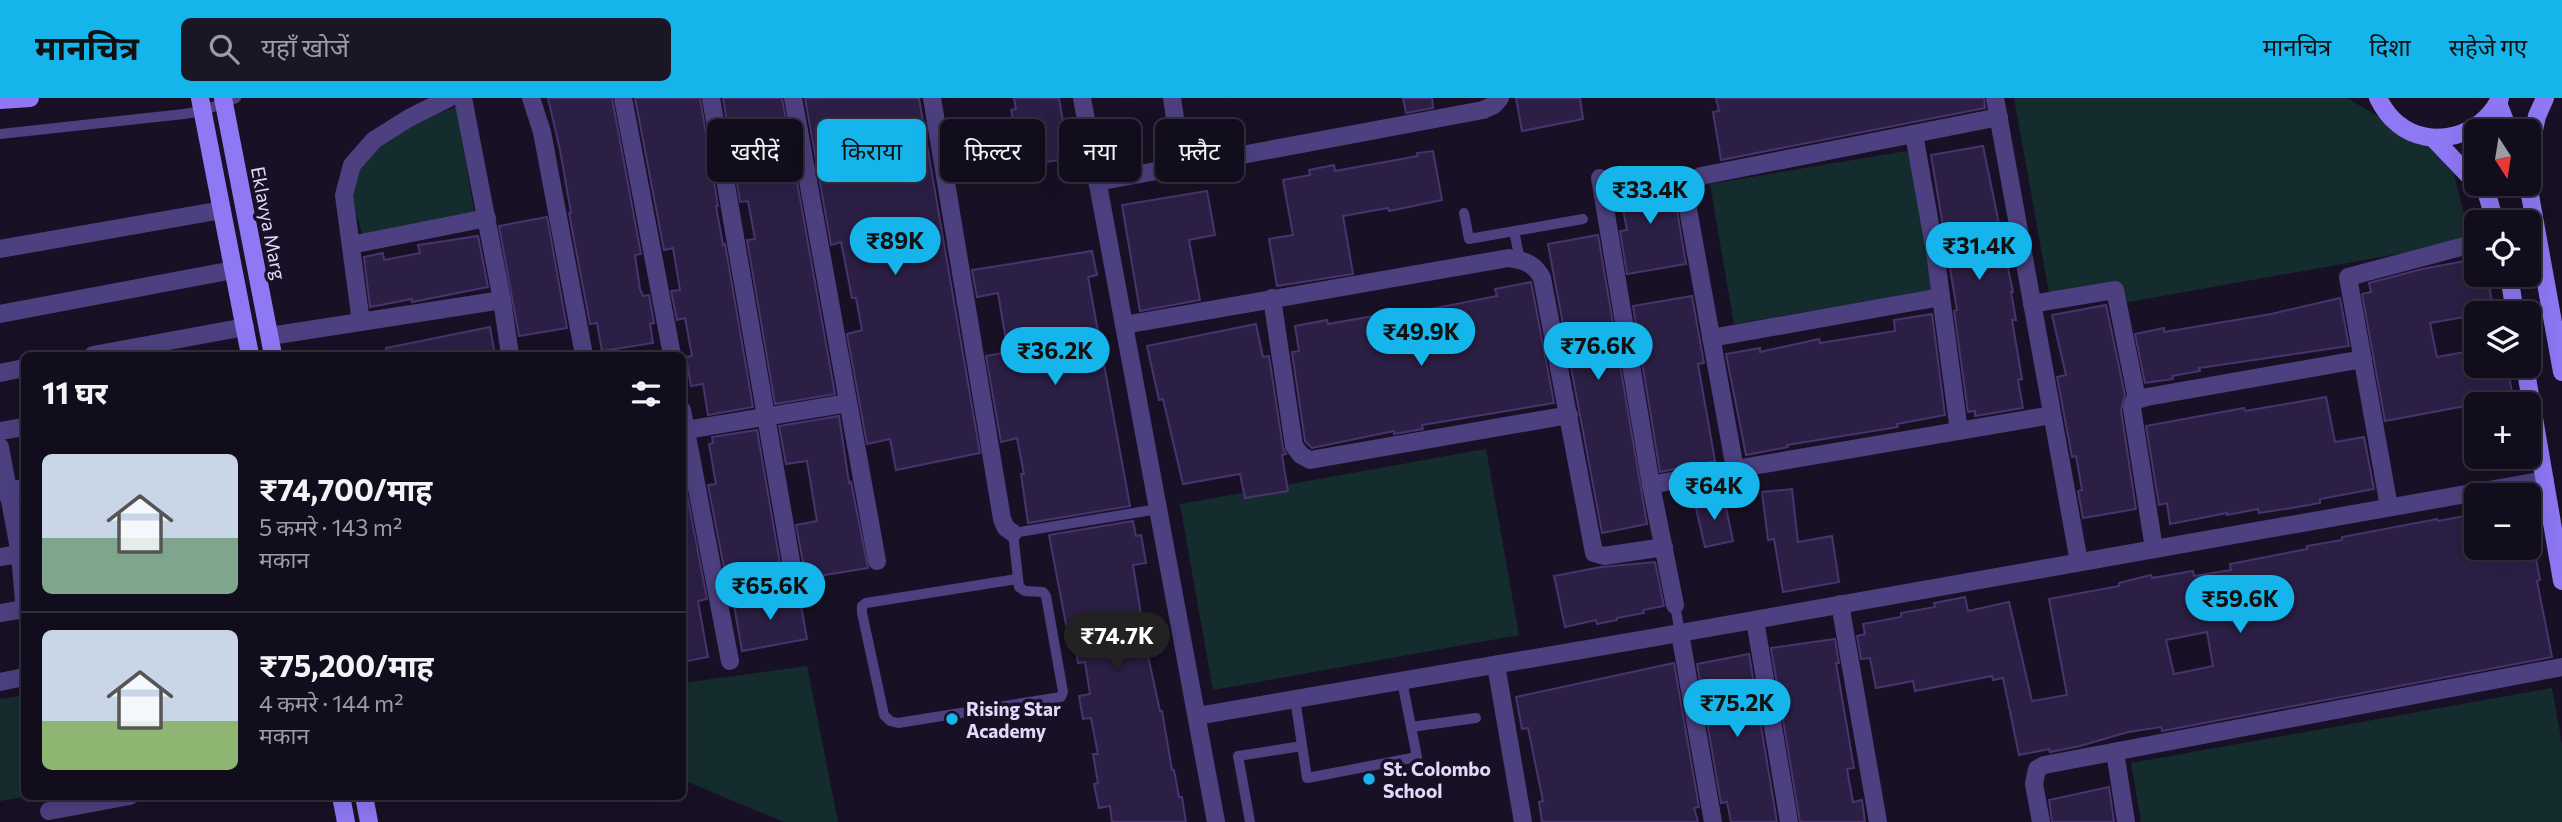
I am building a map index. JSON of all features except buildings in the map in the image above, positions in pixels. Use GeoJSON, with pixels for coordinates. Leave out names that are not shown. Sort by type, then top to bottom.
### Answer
{"type":"FeatureCollection","features":[{"type":"Feature","properties":{"kind":"street"},"geometry":{"type":"LineString","coordinates":[[0,100],[30,98]]}},
{"type":"Feature","properties":{"kind":"street"},"geometry":{"type":"LineString","coordinates":[[361,322],[344,195],[352,165],[374,140],[449,98]]}},
{"type":"Feature","properties":{"kind":"street"},"geometry":{"type":"LineString","coordinates":[[463,98],[510,352]]}},
{"type":"Feature","properties":{"kind":"street"},"geometry":{"type":"LineString","coordinates":[[531,98],[542,132],[583,352]]}},
{"type":"Feature","properties":{"kind":"street"},"geometry":{"type":"LineString","coordinates":[[623,98],[671,352]]}},
{"type":"Feature","properties":{"kind":"street"},"geometry":{"type":"LineString","coordinates":[[711,98],[795,584],[718,596]]}},
{"type":"Feature","properties":{"kind":"street"},"geometry":{"type":"LineString","coordinates":[[793,98],[877,561]]}},
{"type":"Feature","properties":{"kind":"street"},"geometry":{"type":"LineString","coordinates":[[932,98],[1002,519],[1006,528],[1013,533]]}},
{"type":"Feature","properties":{"kind":"street"},"geometry":{"type":"LineString","coordinates":[[1082,98],[1086,119]]}},
{"type":"Feature","properties":{"kind":"street"},"geometry":{"type":"LineString","coordinates":[[1172,98],[1175,119]]}},
{"type":"Feature","properties":{"kind":"street"},"geometry":{"type":"LineString","coordinates":[[1244,154],[1483,110],[1494,106],[1500,98]]}},
{"type":"Feature","properties":{"kind":"street"},"geometry":{"type":"LineString","coordinates":[[1995,98],[2079,562]]}},
{"type":"Feature","properties":{"kind":"street"},"geometry":{"type":"LineString","coordinates":[[2378,98],[2386,112],[2399,125],[2415,134],[2433,138],[2452,137],[2470,130],[2486,119],[2499,100]]}},
{"type":"Feature","properties":{"kind":"street"},"geometry":{"type":"LineString","coordinates":[[2536,119],[2545,98]]}},
{"type":"Feature","properties":{"kind":"street","name":"Eklavya Marg"},"geometry":{"type":"LineString","coordinates":[[227,100],[273,352]]}},
{"type":"Feature","properties":{"kind":"street"},"geometry":{"type":"LineString","coordinates":[[2499,100],[2505,119]]}},
{"type":"Feature","properties":{"kind":"street"},"geometry":{"type":"LineString","coordinates":[[201,104],[249,352]]}},
{"type":"Feature","properties":{"kind":"street"},"geometry":{"type":"LineString","coordinates":[[1735,469],[1688,209],[1688,196],[1692,185],[1701,176],[1998,117]]}},
{"type":"Feature","properties":{"kind":"street"},"geometry":{"type":"LineString","coordinates":[[1914,134],[1941,297],[1959,431]]}},
{"type":"Feature","properties":{"kind":"street"},"geometry":{"type":"LineString","coordinates":[[2433,138],[2464,170]]}},
{"type":"Feature","properties":{"kind":"street"},"geometry":{"type":"LineString","coordinates":[[1600,178],[1651,485],[1675,606]]}},
{"type":"Feature","properties":{"kind":"street"},"geometry":{"type":"LineString","coordinates":[[1097,182],[1216,822]]}},
{"type":"Feature","properties":{"kind":"street"},"geometry":{"type":"LineString","coordinates":[[2530,196],[2562,372]]}},
{"type":"Feature","properties":{"kind":"street"},"geometry":{"type":"LineString","coordinates":[[0,249],[222,210]]}},
{"type":"Feature","properties":{"kind":"street"},"geometry":{"type":"LineString","coordinates":[[351,244],[487,218]]}},
{"type":"Feature","properties":{"kind":"street"},"geometry":{"type":"LineString","coordinates":[[2389,507],[2348,276],[2464,246]]}},
{"type":"Feature","properties":{"kind":"street"},"geometry":{"type":"LineString","coordinates":[[1124,325],[1509,258],[1536,266],[1542,278],[1594,553],[1604,556],[1664,547]]}},
{"type":"Feature","properties":{"kind":"street"},"geometry":{"type":"LineString","coordinates":[[0,314],[233,270]]}},
{"type":"Feature","properties":{"kind":"street"},"geometry":{"type":"LineString","coordinates":[[2032,304],[2115,290],[2137,399]]}},
{"type":"Feature","properties":{"kind":"street"},"geometry":{"type":"LineString","coordinates":[[1711,338],[1941,297]]}},
{"type":"Feature","properties":{"kind":"street"},"geometry":{"type":"LineString","coordinates":[[1272,298],[1294,446],[1301,455],[1310,460],[1569,415]]}},
{"type":"Feature","properties":{"kind":"street"},"geometry":{"type":"LineString","coordinates":[[270,336],[502,300]]}},
{"type":"Feature","properties":{"kind":"street"},"geometry":{"type":"LineString","coordinates":[[109,352],[245,327]]}},
{"type":"Feature","properties":{"kind":"street"},"geometry":{"type":"LineString","coordinates":[[2154,549],[2132,403],[2137,399],[2362,359]]}},
{"type":"Feature","properties":{"kind":"street"},"geometry":{"type":"LineString","coordinates":[[0,373],[21,369]]}},
{"type":"Feature","properties":{"kind":"street"},"geometry":{"type":"LineString","coordinates":[[2527,378],[2562,581]]}},
{"type":"Feature","properties":{"kind":"street"},"geometry":{"type":"LineString","coordinates":[[730,661],[686,430],[848,403]]}},
{"type":"Feature","properties":{"kind":"street"},"geometry":{"type":"LineString","coordinates":[[1651,485],[2052,415]]}},
{"type":"Feature","properties":{"kind":"street"},"geometry":{"type":"LineString","coordinates":[[0,432],[21,428]]}},
{"type":"Feature","properties":{"kind":"street"},"geometry":{"type":"LineString","coordinates":[[0,447],[21,547]]}},
{"type":"Feature","properties":{"kind":"street"},"geometry":{"type":"LineString","coordinates":[[1197,716],[2544,480]]}},
{"type":"Feature","properties":{"kind":"street"},"geometry":{"type":"LineString","coordinates":[[0,557],[21,553]]}},
{"type":"Feature","properties":{"kind":"street"},"geometry":{"type":"LineString","coordinates":[[1840,604],[1878,822]]}},
{"type":"Feature","properties":{"kind":"street"},"geometry":{"type":"LineString","coordinates":[[0,613],[21,610]]}},
{"type":"Feature","properties":{"kind":"street"},"geometry":{"type":"LineString","coordinates":[[1755,620],[1790,822]]}},
{"type":"Feature","properties":{"kind":"street"},"geometry":{"type":"LineString","coordinates":[[1680,633],[1713,822]]}},
{"type":"Feature","properties":{"kind":"street"},"geometry":{"type":"LineString","coordinates":[[1496,665],[1523,822]]}},
{"type":"Feature","properties":{"kind":"street"},"geometry":{"type":"LineString","coordinates":[[2041,822],[2034,784],[2037,769],[2043,765],[2562,667]]}},
{"type":"Feature","properties":{"kind":"street"},"geometry":{"type":"LineString","coordinates":[[0,681],[21,683]]}},
{"type":"Feature","properties":{"kind":"street"},"geometry":{"type":"LineString","coordinates":[[2115,751],[2126,822]]}},
{"type":"Feature","properties":{"kind":"street"},"geometry":{"type":"LineString","coordinates":[[48,810],[107,800]]}},
{"type":"Feature","properties":{"kind":"street"},"geometry":{"type":"LineString","coordinates":[[341,800],[343,821]]}},
{"type":"Feature","properties":{"kind":"street"},"geometry":{"type":"LineString","coordinates":[[364,800],[369,822]]}},
{"type":"Feature","properties":{"kind":"lane"},"geometry":{"type":"LineString","coordinates":[[0,134],[227,100]]}},
{"type":"Feature","properties":{"kind":"lane"},"geometry":{"type":"LineString","coordinates":[[1464,213],[1469,239],[1583,219]]}},
{"type":"Feature","properties":{"kind":"lane"},"geometry":{"type":"LineString","coordinates":[[1514,231],[1520,260]]}},
{"type":"Feature","properties":{"kind":"lane"},"geometry":{"type":"LineString","coordinates":[[1017,579],[866,603],[862,606],[881,706],[890,721],[898,723],[1061,696],[1063,692],[1046,596],[1043,592],[1025,591],[1019,587],[1013,533],[1158,509]]}},
{"type":"Feature","properties":{"kind":"lane"},"geometry":{"type":"LineString","coordinates":[[1675,606],[1680,633]]}},
{"type":"Feature","properties":{"kind":"lane"},"geometry":{"type":"LineString","coordinates":[[1295,699],[1307,778],[1417,757],[1402,681]]}},
{"type":"Feature","properties":{"kind":"lane"},"geometry":{"type":"LineString","coordinates":[[1412,727],[1476,718]]}},
{"type":"Feature","properties":{"kind":"lane"},"geometry":{"type":"LineString","coordinates":[[1250,822],[1238,756],[1302,746]]}},
{"type":"Feature","properties":{"kind":"green space"},"geometry":{"type":"Polygon","coordinates":[[[2014,98],[2347,98],[2450,159],[2464,212],[2464,242],[2123,303],[2120,286],[2050,298],[2014,98]]]}},
{"type":"Feature","properties":{"kind":"green space"},"geometry":{"type":"Polygon","coordinates":[[[456,107],[475,216],[363,237],[354,207],[353,189],[366,156],[391,134],[456,107]]]}},
{"type":"Feature","properties":{"kind":"green space"},"geometry":{"type":"Polygon","coordinates":[[[1913,150],[1936,290],[1734,324],[1710,184],[1913,150]]]}},
{"type":"Feature","properties":{"kind":"green space"},"geometry":{"type":"Polygon","coordinates":[[[1486,449],[1519,635],[1213,690],[1180,504],[1486,449]]]}},
{"type":"Feature","properties":{"kind":"green space"},"geometry":{"type":"Polygon","coordinates":[[[807,666],[838,822],[784,822],[686,781],[686,683],[807,666]]]}},
{"type":"Feature","properties":{"kind":"green space"},"geometry":{"type":"Polygon","coordinates":[[[2552,688],[2562,745],[2562,822],[2141,822],[2131,763],[2552,688]]]}},
{"type":"Feature","properties":{"kind":"green space"},"geometry":{"type":"Polygon","coordinates":[[[19,696],[21,797],[0,801],[0,699],[19,696]]]}},
{"type":"Feature","properties":{"kind":"place","name":"Rising Star Academy"},"geometry":{"type":"Point","coordinates":[952,719]}},
{"type":"Feature","properties":{"kind":"place","name":"St. Colombo School"},"geometry":{"type":"Point","coordinates":[1369,779]}}]}
